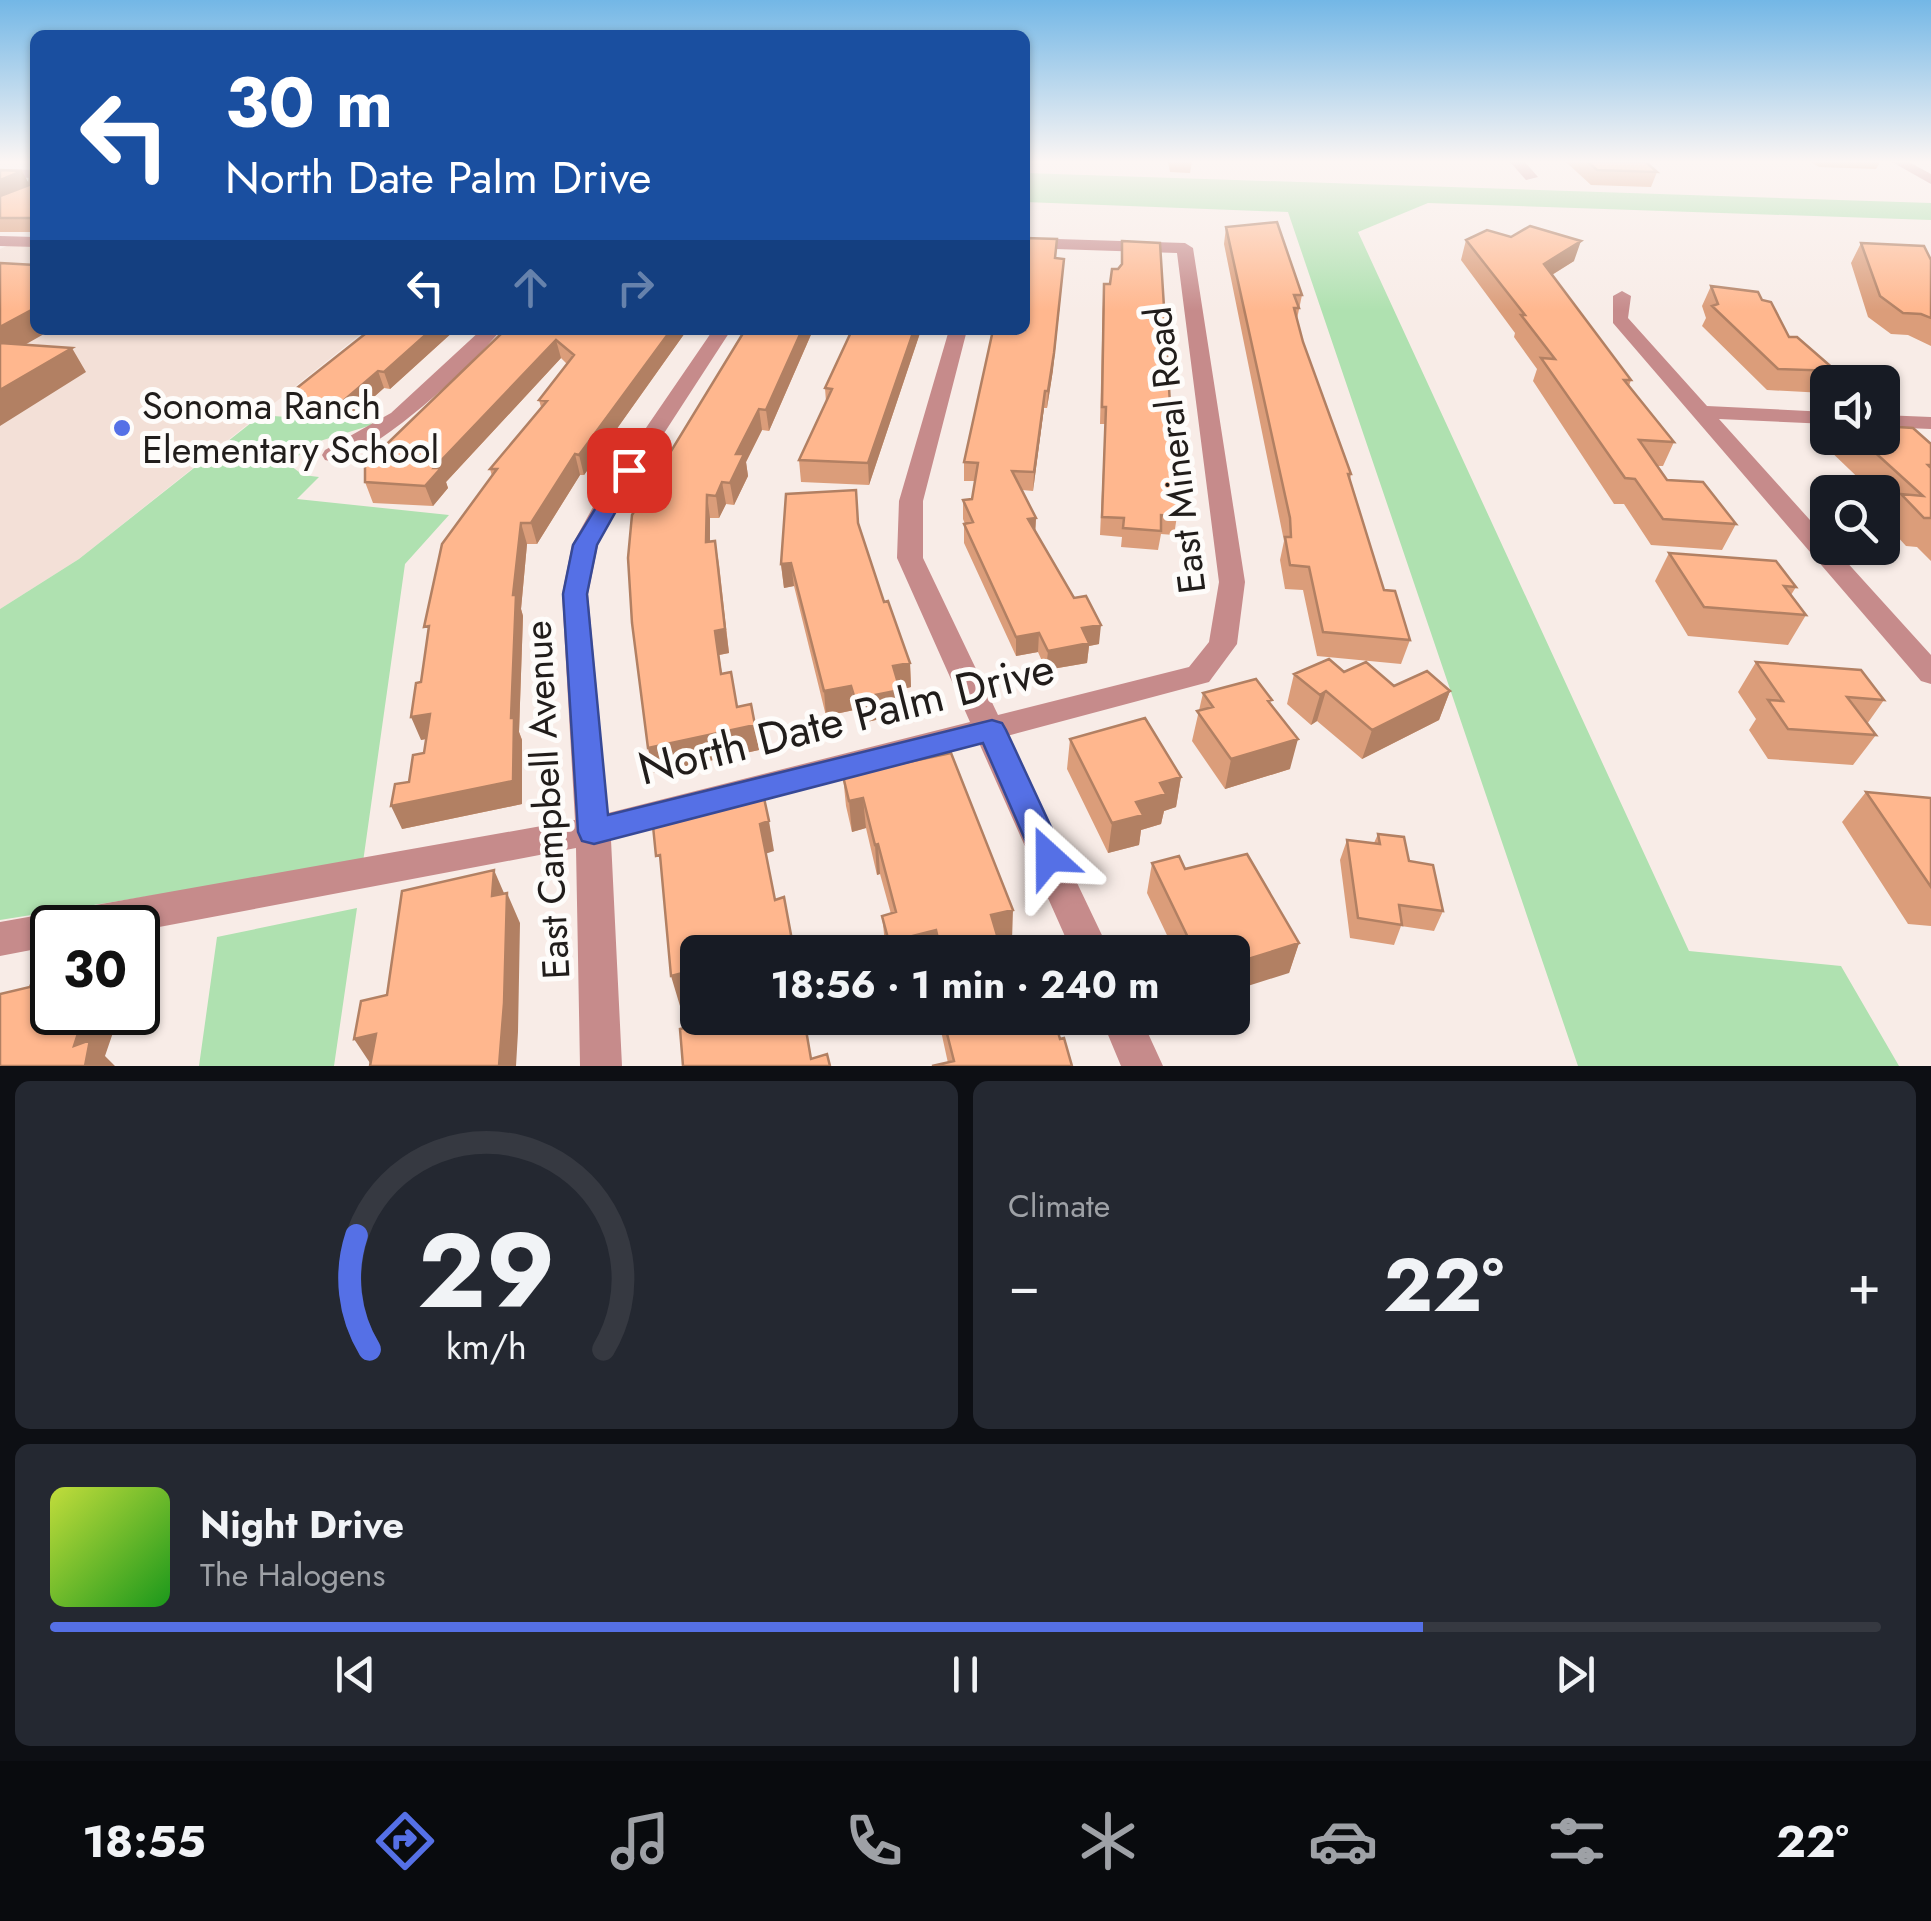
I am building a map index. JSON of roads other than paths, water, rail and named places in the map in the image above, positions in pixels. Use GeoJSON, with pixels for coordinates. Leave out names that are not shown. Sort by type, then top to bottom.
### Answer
{"type":"FeatureCollection","features":[{"type":"Feature","properties":{"kind":"street"},"geometry":{"type":"LineString","coordinates":[[0,241],[30,242]]}},
{"type":"Feature","properties":{"kind":"street","name":"East Mineral Road"},"geometry":{"type":"LineString","coordinates":[[1030,243],[1186,248],[1232,582],[1222,644]]}},
{"type":"Feature","properties":{"kind":"street"},"geometry":{"type":"LineString","coordinates":[[1622,296],[1619,319],[1931,674]]}},
{"type":"Feature","properties":{"kind":"street"},"geometry":{"type":"LineString","coordinates":[[332,455],[399,418],[487,335]]}},
{"type":"Feature","properties":{"kind":"street","name":"East Campbell Avenue"},"geometry":{"type":"LineString","coordinates":[[600,1066],[594,832],[575,594],[585,545],[610,498],[719,335]]}},
{"type":"Feature","properties":{"kind":"street"},"geometry":{"type":"LineString","coordinates":[[957,335],[911,501],[910,558],[1084,935]]}},
{"type":"Feature","properties":{"kind":"street"},"geometry":{"type":"LineString","coordinates":[[1701,412],[1810,417]]}},
{"type":"Feature","properties":{"kind":"street"},"geometry":{"type":"LineString","coordinates":[[1900,422],[1931,423]]}},
{"type":"Feature","properties":{"kind":"street","name":"North Date Palm Drive"},"geometry":{"type":"LineString","coordinates":[[160,911],[594,832],[1199,674],[1222,644]]}},
{"type":"Feature","properties":{"kind":"street"},"geometry":{"type":"LineString","coordinates":[[0,939],[30,934]]}},
{"type":"Feature","properties":{"kind":"street"},"geometry":{"type":"LineString","coordinates":[[1128,1035],[1142,1066]]}},
{"type":"Feature","properties":{"kind":"place","name":"Sonoma Ranch Elementary School"},"geometry":{"type":"Point","coordinates":[122,428]}}]}
